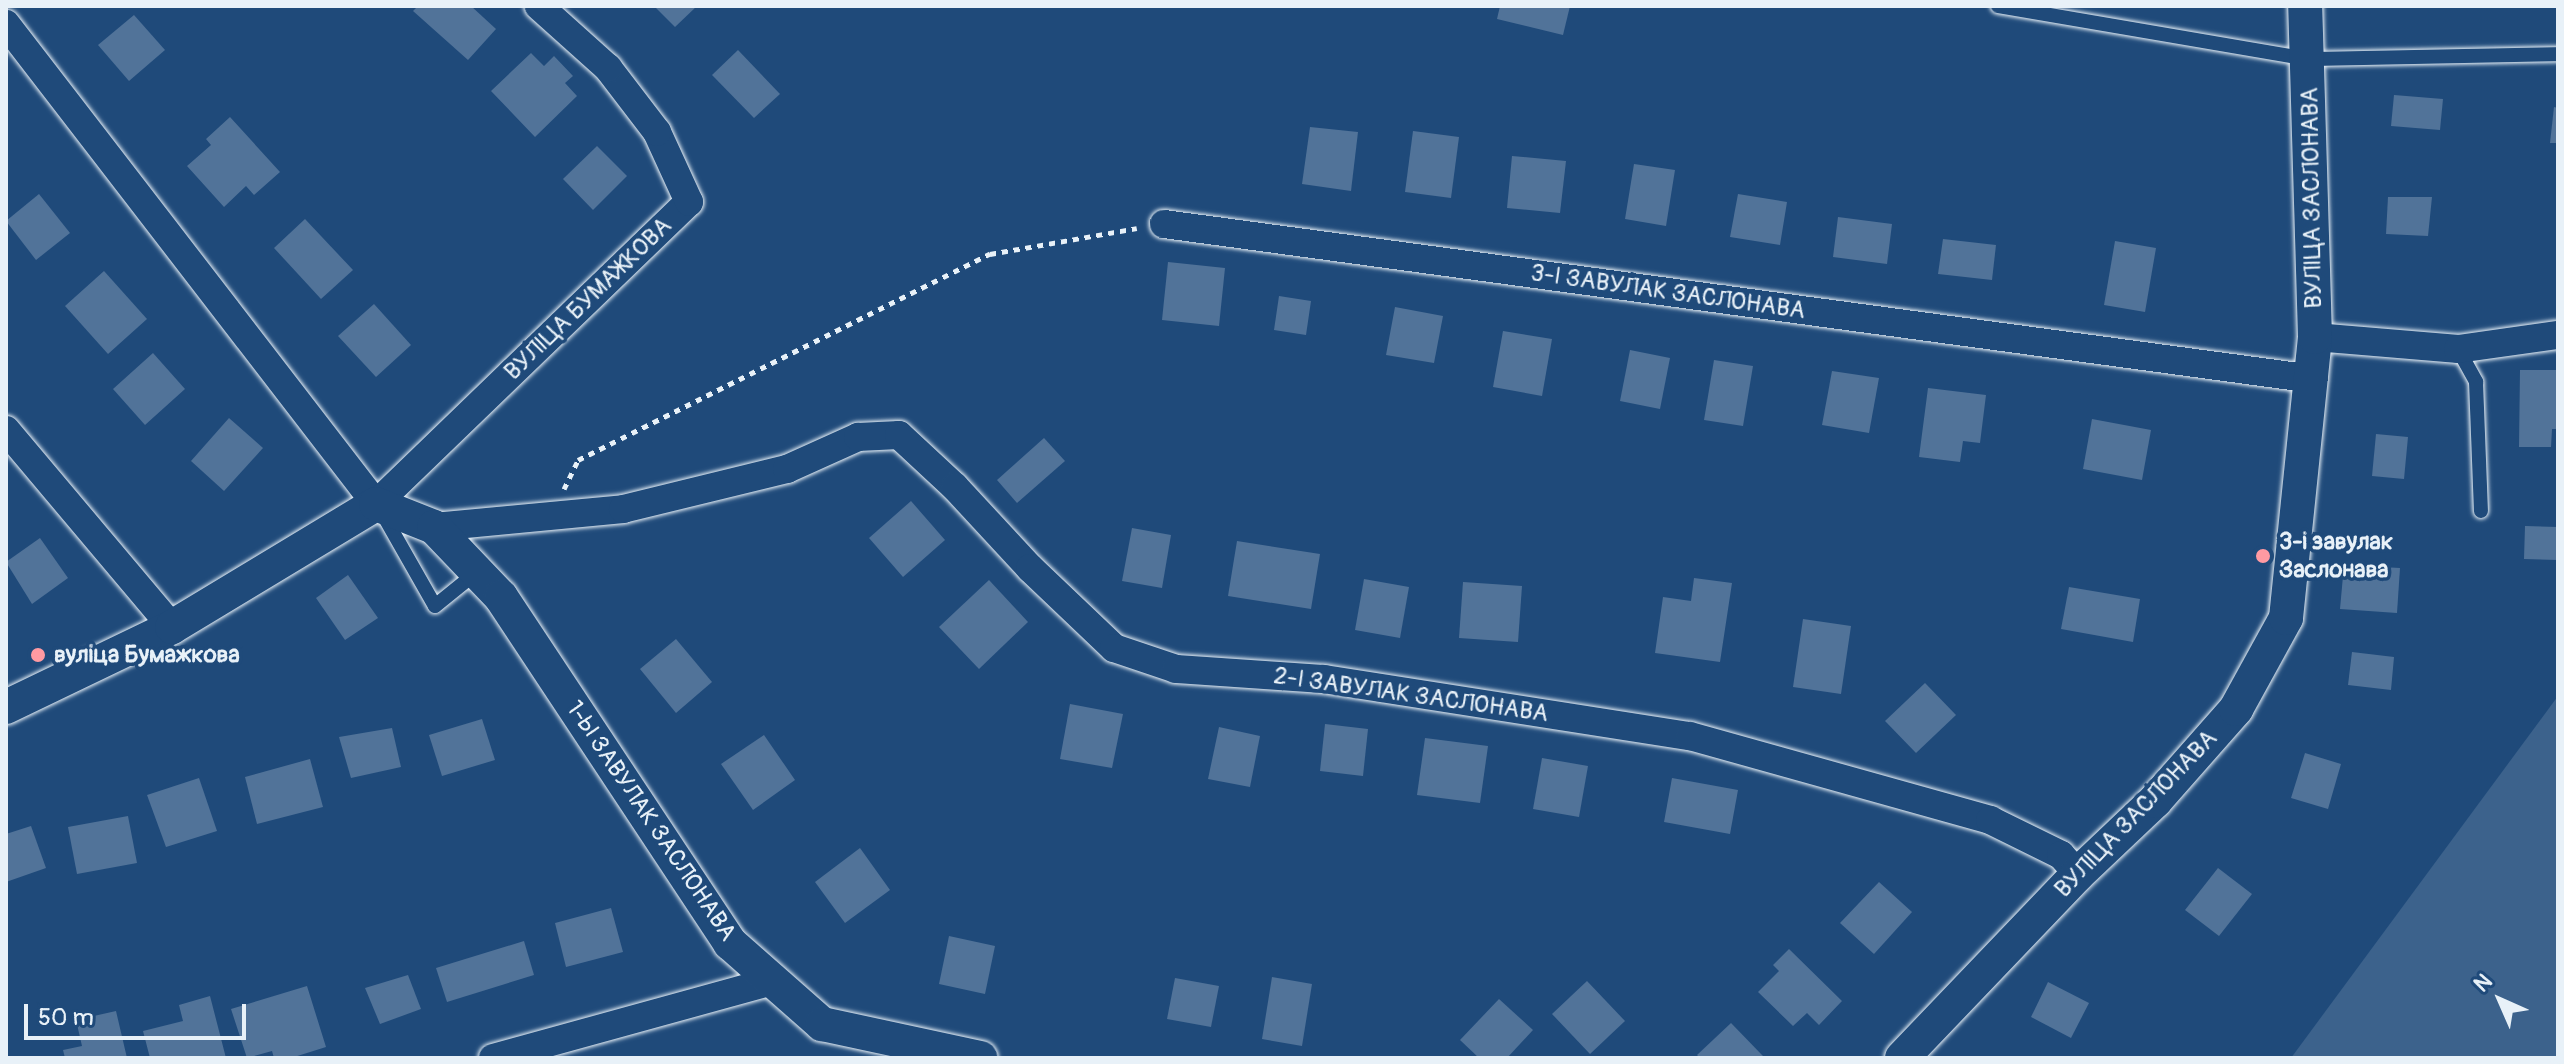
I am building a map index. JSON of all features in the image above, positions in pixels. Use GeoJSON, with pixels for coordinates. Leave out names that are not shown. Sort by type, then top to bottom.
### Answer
{"type":"FeatureCollection","features":[{"type":"Feature","properties":{"kind":"street","name":"ВУЛІЦА БУМАЖКОВА"},"geometry":{"type":"LineString","coordinates":[[6,707],[172,627],[376,504],[689,202],[657,132],[608,68],[539,6]]}},
{"type":"Feature","properties":{"kind":"street","name":"ВУЛІЦА ЗАСЛОНАВА"},"geometry":{"type":"LineString","coordinates":[[1902,1058],[2078,874],[2155,801],[2236,709],[2286,618],[2314,379],[2305,6]]}},
{"type":"Feature","properties":{"kind":"street"},"geometry":{"type":"LineString","coordinates":[[6,24],[376,504]]}},
{"type":"Feature","properties":{"kind":"street","name":"3-І ЗАВУЛАК ЗАСЛОНАВА"},"geometry":{"type":"LineString","coordinates":[[1164,224],[2314,379]]}},
{"type":"Feature","properties":{"kind":"street","name":"ВУЛІЦА ЗАСЛОНАВА"},"geometry":{"type":"LineString","coordinates":[[2315,337],[2458,349],[2558,335]]}},
{"type":"Feature","properties":{"kind":"street"},"geometry":{"type":"LineString","coordinates":[[6,430],[172,627]]}},
{"type":"Feature","properties":{"kind":"street","name":"2-І ЗАВУЛАК ЗАСЛОНАВА"},"geometry":{"type":"LineString","coordinates":[[434,527],[623,509],[787,469],[858,437],[899,435],[955,487],[1030,568],[1114,648],[1176,669],[1324,679],[1690,736],[1990,820],[2061,855],[2078,874]]}},
{"type":"Feature","properties":{"kind":"street","name":"1-Ы ЗАВУЛАК ЗАСЛОНАВА"},"geometry":{"type":"LineString","coordinates":[[376,504],[434,527],[501,597],[730,943],[822,1024],[980,1058]]}},
{"type":"Feature","properties":{"kind":"street"},"geometry":{"type":"LineString","coordinates":[[493,1058],[773,981]]}},
{"type":"Feature","properties":{"kind":"lane","name":"ВУЛІЦА ЗАСЛОНАВА"},"geometry":{"type":"LineString","coordinates":[[1998,6],[2308,59]]}},
{"type":"Feature","properties":{"kind":"lane"},"geometry":{"type":"LineString","coordinates":[[2308,59],[2558,54]]}},
{"type":"Feature","properties":{"kind":"lane"},"geometry":{"type":"LineString","coordinates":[[2458,349],[2476,382],[2481,511]]}},
{"type":"Feature","properties":{"kind":"lane"},"geometry":{"type":"LineString","coordinates":[[376,504],[435,606],[478,572]]}},
{"type":"Feature","properties":{"kind":"path"},"geometry":{"type":"LineString","coordinates":[[552,515],[578,460],[990,254],[1164,224]]}},
{"type":"Feature","properties":{"kind":"shaded area"},"geometry":{"type":"Polygon","coordinates":[[[2558,696],[2558,1058],[2291,1058],[2558,696]]]}},
{"type":"Feature","properties":{"kind":"building"},"geometry":{"type":"Polygon","coordinates":[[[418,6],[471,6],[496,29],[468,60],[413,11],[418,6]]]}},
{"type":"Feature","properties":{"kind":"building"},"geometry":{"type":"Polygon","coordinates":[[[654,6],[697,6],[675,27],[654,6]]]}},
{"type":"Feature","properties":{"kind":"building"},"geometry":{"type":"Polygon","coordinates":[[[1500,6],[1570,6],[1563,35],[1497,19],[1500,6]]]}},
{"type":"Feature","properties":{"kind":"building"},"geometry":{"type":"Polygon","coordinates":[[[134,15],[165,50],[129,81],[98,45],[134,15]]]}},
{"type":"Feature","properties":{"kind":"building"},"geometry":{"type":"Polygon","coordinates":[[[738,50],[780,94],[754,118],[712,75],[738,50]]]}},
{"type":"Feature","properties":{"kind":"building"},"geometry":{"type":"Polygon","coordinates":[[[531,53],[544,66],[554,56],[573,76],[565,83],[577,96],[535,137],[491,91],[531,53]]]}},
{"type":"Feature","properties":{"kind":"building"},"geometry":{"type":"Polygon","coordinates":[[[2394,95],[2443,99],[2440,130],[2391,126],[2394,95]]]}},
{"type":"Feature","properties":{"kind":"building"},"geometry":{"type":"Polygon","coordinates":[[[2554,107],[2558,108],[2558,143],[2550,143],[2554,107]]]}},
{"type":"Feature","properties":{"kind":"building"},"geometry":{"type":"Polygon","coordinates":[[[230,117],[280,172],[254,195],[246,186],[224,207],[187,166],[211,145],[206,139],[230,117]]]}},
{"type":"Feature","properties":{"kind":"building"},"geometry":{"type":"Polygon","coordinates":[[[1310,127],[1358,132],[1351,191],[1302,184],[1310,127]]]}},
{"type":"Feature","properties":{"kind":"building"},"geometry":{"type":"Polygon","coordinates":[[[1413,131],[1459,137],[1451,198],[1405,192],[1413,131]]]}},
{"type":"Feature","properties":{"kind":"building"},"geometry":{"type":"Polygon","coordinates":[[[597,146],[627,176],[593,210],[563,179],[597,146]]]}},
{"type":"Feature","properties":{"kind":"building"},"geometry":{"type":"Polygon","coordinates":[[[1512,156],[1566,161],[1560,213],[1507,208],[1512,156]]]}},
{"type":"Feature","properties":{"kind":"building"},"geometry":{"type":"Polygon","coordinates":[[[1634,164],[1675,170],[1666,226],[1625,219],[1634,164]]]}},
{"type":"Feature","properties":{"kind":"building"},"geometry":{"type":"Polygon","coordinates":[[[39,194],[70,233],[36,260],[6,221],[39,194]]]}},
{"type":"Feature","properties":{"kind":"building"},"geometry":{"type":"Polygon","coordinates":[[[1738,194],[1787,202],[1780,245],[1730,237],[1738,194]]]}},
{"type":"Feature","properties":{"kind":"building"},"geometry":{"type":"Polygon","coordinates":[[[2388,197],[2432,197],[2428,236],[2386,234],[2388,197]]]}},
{"type":"Feature","properties":{"kind":"building"},"geometry":{"type":"Polygon","coordinates":[[[1838,217],[1892,224],[1887,264],[1833,257],[1838,217]]]}},
{"type":"Feature","properties":{"kind":"building"},"geometry":{"type":"Polygon","coordinates":[[[305,219],[353,270],[321,299],[274,248],[305,219]]]}},
{"type":"Feature","properties":{"kind":"building"},"geometry":{"type":"Polygon","coordinates":[[[1943,239],[1996,245],[1992,280],[1938,274],[1943,239]]]}},
{"type":"Feature","properties":{"kind":"building"},"geometry":{"type":"Polygon","coordinates":[[[2115,241],[2156,248],[2145,312],[2104,305],[2115,241]]]}},
{"type":"Feature","properties":{"kind":"building"},"geometry":{"type":"Polygon","coordinates":[[[1168,262],[1225,268],[1219,326],[1162,320],[1168,262]]]}},
{"type":"Feature","properties":{"kind":"building"},"geometry":{"type":"Polygon","coordinates":[[[104,271],[147,319],[108,354],[65,306],[104,271]]]}},
{"type":"Feature","properties":{"kind":"building"},"geometry":{"type":"Polygon","coordinates":[[[1279,296],[1311,301],[1306,335],[1274,330],[1279,296]]]}},
{"type":"Feature","properties":{"kind":"building"},"geometry":{"type":"Polygon","coordinates":[[[374,304],[411,345],[376,377],[338,336],[374,304]]]}},
{"type":"Feature","properties":{"kind":"building"},"geometry":{"type":"Polygon","coordinates":[[[1395,307],[1443,316],[1434,363],[1386,355],[1395,307]]]}},
{"type":"Feature","properties":{"kind":"building"},"geometry":{"type":"Polygon","coordinates":[[[1503,331],[1552,339],[1542,396],[1493,387],[1503,331]]]}},
{"type":"Feature","properties":{"kind":"building"},"geometry":{"type":"Polygon","coordinates":[[[1630,350],[1670,358],[1660,409],[1620,401],[1630,350]]]}},
{"type":"Feature","properties":{"kind":"building"},"geometry":{"type":"Polygon","coordinates":[[[153,353],[185,389],[145,425],[113,389],[153,353]]]}},
{"type":"Feature","properties":{"kind":"building"},"geometry":{"type":"Polygon","coordinates":[[[1714,360],[1753,366],[1743,426],[1704,420],[1714,360]]]}},
{"type":"Feature","properties":{"kind":"building"},"geometry":{"type":"Polygon","coordinates":[[[2520,370],[2558,370],[2558,429],[2552,429],[2551,447],[2519,447],[2520,370]]]}},
{"type":"Feature","properties":{"kind":"building"},"geometry":{"type":"Polygon","coordinates":[[[1832,371],[1879,378],[1869,433],[1822,425],[1832,371]]]}},
{"type":"Feature","properties":{"kind":"building"},"geometry":{"type":"Polygon","coordinates":[[[1928,388],[1986,395],[1980,443],[1963,441],[1960,462],[1919,457],[1928,388]]]}},
{"type":"Feature","properties":{"kind":"building"},"geometry":{"type":"Polygon","coordinates":[[[229,418],[263,448],[224,491],[191,461],[229,418]]]}},
{"type":"Feature","properties":{"kind":"building"},"geometry":{"type":"Polygon","coordinates":[[[2092,419],[2151,430],[2142,480],[2083,469],[2092,419]]]}},
{"type":"Feature","properties":{"kind":"building"},"geometry":{"type":"Polygon","coordinates":[[[2376,434],[2408,437],[2404,479],[2372,476],[2376,434]]]}},
{"type":"Feature","properties":{"kind":"building"},"geometry":{"type":"Polygon","coordinates":[[[1044,438],[1065,461],[1017,503],[997,480],[1044,438]]]}},
{"type":"Feature","properties":{"kind":"building"},"geometry":{"type":"Polygon","coordinates":[[[911,501],[945,540],[903,577],[869,538],[911,501]]]}},
{"type":"Feature","properties":{"kind":"building"},"geometry":{"type":"Polygon","coordinates":[[[2525,526],[2558,527],[2558,560],[2524,559],[2525,526]]]}},
{"type":"Feature","properties":{"kind":"building"},"geometry":{"type":"Polygon","coordinates":[[[1132,528],[1171,535],[1162,588],[1122,581],[1132,528]]]}},
{"type":"Feature","properties":{"kind":"building"},"geometry":{"type":"Polygon","coordinates":[[[40,538],[68,578],[32,604],[6,562],[40,538]]]}},
{"type":"Feature","properties":{"kind":"building"},"geometry":{"type":"Polygon","coordinates":[[[1237,541],[1320,554],[1311,609],[1228,596],[1237,541]]]}},
{"type":"Feature","properties":{"kind":"building"},"geometry":{"type":"Polygon","coordinates":[[[2344,565],[2400,568],[2397,613],[2340,609],[2344,565]]]}},
{"type":"Feature","properties":{"kind":"building"},"geometry":{"type":"Polygon","coordinates":[[[348,575],[378,618],[345,640],[316,598],[348,575]]]}},
{"type":"Feature","properties":{"kind":"building"},"geometry":{"type":"Polygon","coordinates":[[[1694,578],[1732,583],[1720,662],[1655,653],[1663,597],[1691,601],[1694,578]]]}},
{"type":"Feature","properties":{"kind":"building"},"geometry":{"type":"Polygon","coordinates":[[[1364,579],[1409,587],[1400,638],[1355,630],[1364,579]]]}},
{"type":"Feature","properties":{"kind":"building"},"geometry":{"type":"Polygon","coordinates":[[[989,580],[1028,622],[979,669],[939,627],[989,580]]]}},
{"type":"Feature","properties":{"kind":"building"},"geometry":{"type":"Polygon","coordinates":[[[1463,582],[1522,586],[1518,642],[1459,638],[1463,582]]]}},
{"type":"Feature","properties":{"kind":"building"},"geometry":{"type":"Polygon","coordinates":[[[2069,587],[2140,599],[2133,642],[2061,629],[2069,587]]]}},
{"type":"Feature","properties":{"kind":"building"},"geometry":{"type":"Polygon","coordinates":[[[1803,619],[1851,626],[1841,694],[1793,687],[1803,619]]]}},
{"type":"Feature","properties":{"kind":"building"},"geometry":{"type":"Polygon","coordinates":[[[676,639],[712,682],[676,713],[640,669],[676,639]]]}},
{"type":"Feature","properties":{"kind":"building"},"geometry":{"type":"Polygon","coordinates":[[[2352,652],[2394,657],[2391,690],[2348,685],[2352,652]]]}},
{"type":"Feature","properties":{"kind":"building"},"geometry":{"type":"Polygon","coordinates":[[[1925,683],[1956,715],[1916,753],[1885,721],[1925,683]]]}},
{"type":"Feature","properties":{"kind":"building"},"geometry":{"type":"Polygon","coordinates":[[[1070,704],[1123,714],[1112,768],[1060,759],[1070,704]]]}},
{"type":"Feature","properties":{"kind":"building"},"geometry":{"type":"Polygon","coordinates":[[[482,719],[495,760],[442,776],[429,735],[482,719]]]}},
{"type":"Feature","properties":{"kind":"building"},"geometry":{"type":"Polygon","coordinates":[[[1325,724],[1368,729],[1363,776],[1320,771],[1325,724]]]}},
{"type":"Feature","properties":{"kind":"building"},"geometry":{"type":"Polygon","coordinates":[[[1219,727],[1260,736],[1250,787],[1208,779],[1219,727]]]}},
{"type":"Feature","properties":{"kind":"building"},"geometry":{"type":"Polygon","coordinates":[[[392,728],[401,767],[351,778],[339,737],[392,728]]]}},
{"type":"Feature","properties":{"kind":"building"},"geometry":{"type":"Polygon","coordinates":[[[764,735],[795,780],[753,810],[721,764],[764,735]]]}},
{"type":"Feature","properties":{"kind":"building"},"geometry":{"type":"Polygon","coordinates":[[[1425,738],[1488,746],[1480,803],[1417,795],[1425,738]]]}},
{"type":"Feature","properties":{"kind":"building"},"geometry":{"type":"Polygon","coordinates":[[[2305,753],[2341,764],[2328,809],[2291,798],[2305,753]]]}},
{"type":"Feature","properties":{"kind":"building"},"geometry":{"type":"Polygon","coordinates":[[[1542,758],[1588,766],[1579,817],[1533,809],[1542,758]]]}},
{"type":"Feature","properties":{"kind":"building"},"geometry":{"type":"Polygon","coordinates":[[[310,759],[323,807],[257,824],[245,777],[310,759]]]}},
{"type":"Feature","properties":{"kind":"building"},"geometry":{"type":"Polygon","coordinates":[[[199,778],[217,831],[166,847],[147,795],[199,778]]]}},
{"type":"Feature","properties":{"kind":"building"},"geometry":{"type":"Polygon","coordinates":[[[1672,778],[1738,790],[1730,834],[1664,822],[1672,778]]]}},
{"type":"Feature","properties":{"kind":"building"},"geometry":{"type":"Polygon","coordinates":[[[128,816],[137,863],[77,874],[68,827],[128,816]]]}},
{"type":"Feature","properties":{"kind":"building"},"geometry":{"type":"Polygon","coordinates":[[[31,826],[46,868],[6,882],[6,834],[31,826]]]}},
{"type":"Feature","properties":{"kind":"building"},"geometry":{"type":"Polygon","coordinates":[[[860,848],[890,890],[845,923],[815,882],[860,848]]]}},
{"type":"Feature","properties":{"kind":"building"},"geometry":{"type":"Polygon","coordinates":[[[2218,868],[2252,894],[2219,936],[2185,910],[2218,868]]]}},
{"type":"Feature","properties":{"kind":"building"},"geometry":{"type":"Polygon","coordinates":[[[1879,882],[1912,912],[1874,954],[1840,923],[1879,882]]]}},
{"type":"Feature","properties":{"kind":"building"},"geometry":{"type":"Polygon","coordinates":[[[611,908],[623,952],[566,967],[555,923],[611,908]]]}},
{"type":"Feature","properties":{"kind":"building"},"geometry":{"type":"Polygon","coordinates":[[[949,936],[995,946],[985,994],[939,984],[949,936]]]}},
{"type":"Feature","properties":{"kind":"building"},"geometry":{"type":"Polygon","coordinates":[[[524,941],[534,975],[447,1002],[436,968],[524,941]]]}},
{"type":"Feature","properties":{"kind":"building"},"geometry":{"type":"Polygon","coordinates":[[[1789,949],[1842,1001],[1819,1025],[1807,1013],[1793,1026],[1758,992],[1779,971],[1773,965],[1789,949]]]}},
{"type":"Feature","properties":{"kind":"building"},"geometry":{"type":"Polygon","coordinates":[[[408,975],[421,1009],[380,1024],[365,988],[408,975]]]}},
{"type":"Feature","properties":{"kind":"building"},"geometry":{"type":"Polygon","coordinates":[[[1272,977],[1312,984],[1302,1046],[1262,1039],[1272,977]]]}},
{"type":"Feature","properties":{"kind":"building"},"geometry":{"type":"Polygon","coordinates":[[[1175,978],[1219,986],[1211,1027],[1167,1019],[1175,978]]]}},
{"type":"Feature","properties":{"kind":"building"},"geometry":{"type":"Polygon","coordinates":[[[1587,981],[1625,1021],[1590,1054],[1552,1014],[1587,981]]]}},
{"type":"Feature","properties":{"kind":"building"},"geometry":{"type":"Polygon","coordinates":[[[2048,982],[2089,1003],[2071,1038],[2031,1017],[2048,982]]]}},
{"type":"Feature","properties":{"kind":"building"},"geometry":{"type":"Polygon","coordinates":[[[307,986],[326,1047],[291,1058],[274,1058],[272,1051],[247,1058],[231,1009],[307,986]]]}},
{"type":"Feature","properties":{"kind":"building"},"geometry":{"type":"Polygon","coordinates":[[[210,996],[226,1058],[150,1058],[143,1031],[183,1021],[179,1005],[210,996]]]}},
{"type":"Feature","properties":{"kind":"building"},"geometry":{"type":"Polygon","coordinates":[[[1499,999],[1533,1030],[1507,1058],[1479,1058],[1460,1040],[1499,999]]]}},
{"type":"Feature","properties":{"kind":"building"},"geometry":{"type":"Polygon","coordinates":[[[116,1011],[127,1058],[65,1058],[63,1050],[82,1046],[76,1020],[116,1011]]]}},
{"type":"Feature","properties":{"kind":"building"},"geometry":{"type":"Polygon","coordinates":[[[1731,1023],[1763,1056],[1700,1058],[1697,1055],[1731,1023]]]}},
{"type":"Feature","properties":{"kind":"place","name":"3-і завулак Заслонава"},"geometry":{"type":"Point","coordinates":[2263,556]}},
{"type":"Feature","properties":{"kind":"place","name":"вуліца Бумажкова"},"geometry":{"type":"Point","coordinates":[38,655]}}]}
